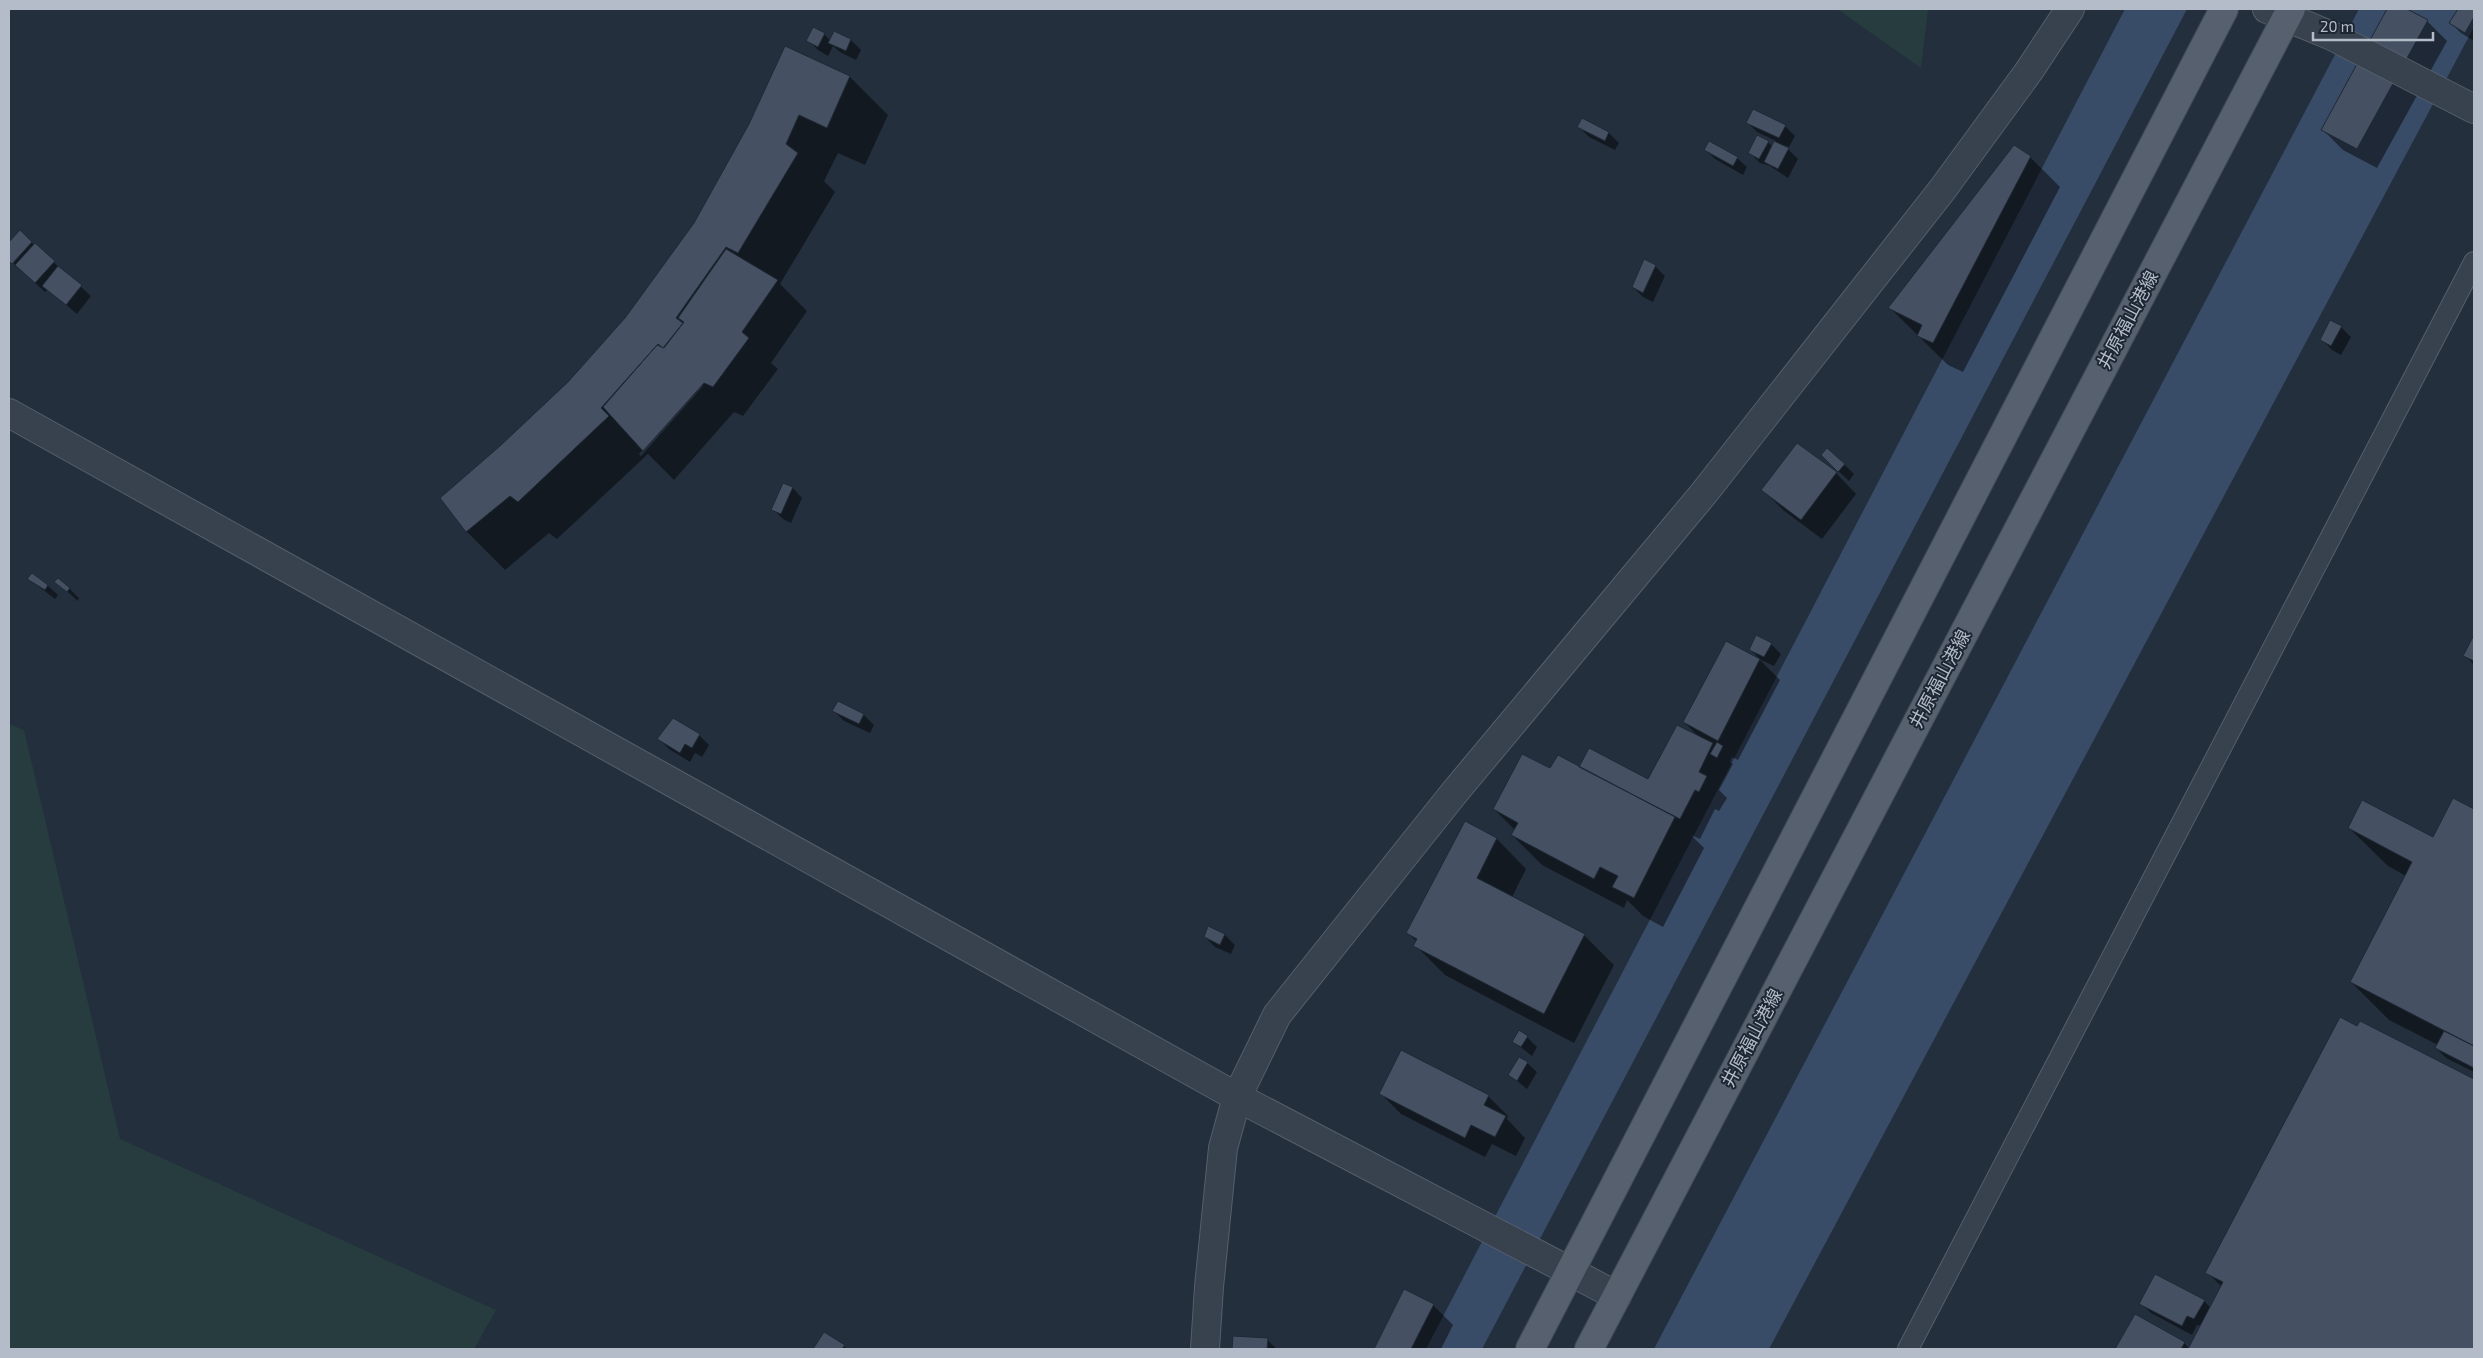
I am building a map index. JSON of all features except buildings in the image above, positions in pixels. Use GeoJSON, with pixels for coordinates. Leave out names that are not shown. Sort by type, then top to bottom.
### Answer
{"type":"FeatureCollection","features":[{"type":"Feature","properties":{"kind":"main road"},"geometry":{"type":"LineString","coordinates":[[1530,1349],[2224,9]]}},
{"type":"Feature","properties":{"kind":"main road","name":"井原福山港線"},"geometry":{"type":"LineString","coordinates":[[1589,1349],[2281,12]]}},
{"type":"Feature","properties":{"kind":"street"},"geometry":{"type":"LineString","coordinates":[[1205,1349],[1209,1287],[1223,1148],[1237,1097],[1277,1015],[1454,793],[1710,485],[1942,190],[2030,71],[2070,9]]}},
{"type":"Feature","properties":{"kind":"street"},"geometry":{"type":"LineString","coordinates":[[2281,12],[2471,107]]}},
{"type":"Feature","properties":{"kind":"street"},"geometry":{"type":"LineString","coordinates":[[9,412],[1237,1097],[1617,1296]]}},
{"type":"Feature","properties":{"kind":"lane"},"geometry":{"type":"LineString","coordinates":[[1908,1349],[2474,262]]}},
{"type":"Feature","properties":{"kind":"green space"},"geometry":{"type":"Polygon","coordinates":[[[1837,9],[1928,9],[1921,68],[1837,9]]]}},
{"type":"Feature","properties":{"kind":"green space"},"geometry":{"type":"Polygon","coordinates":[[[9,724],[24,730],[120,1139],[496,1310],[474,1349],[9,1349],[9,724]]]}},
{"type":"Feature","properties":{"kind":"water"},"geometry":{"type":"Polygon","coordinates":[[[2125,9],[2187,9],[1482,1349],[1426,1349],[2125,9]]]}},
{"type":"Feature","properties":{"kind":"water"},"geometry":{"type":"Polygon","coordinates":[[[2359,9],[2474,9],[2474,27],[1769,1349],[1654,1349],[2359,9]]]}}]}
